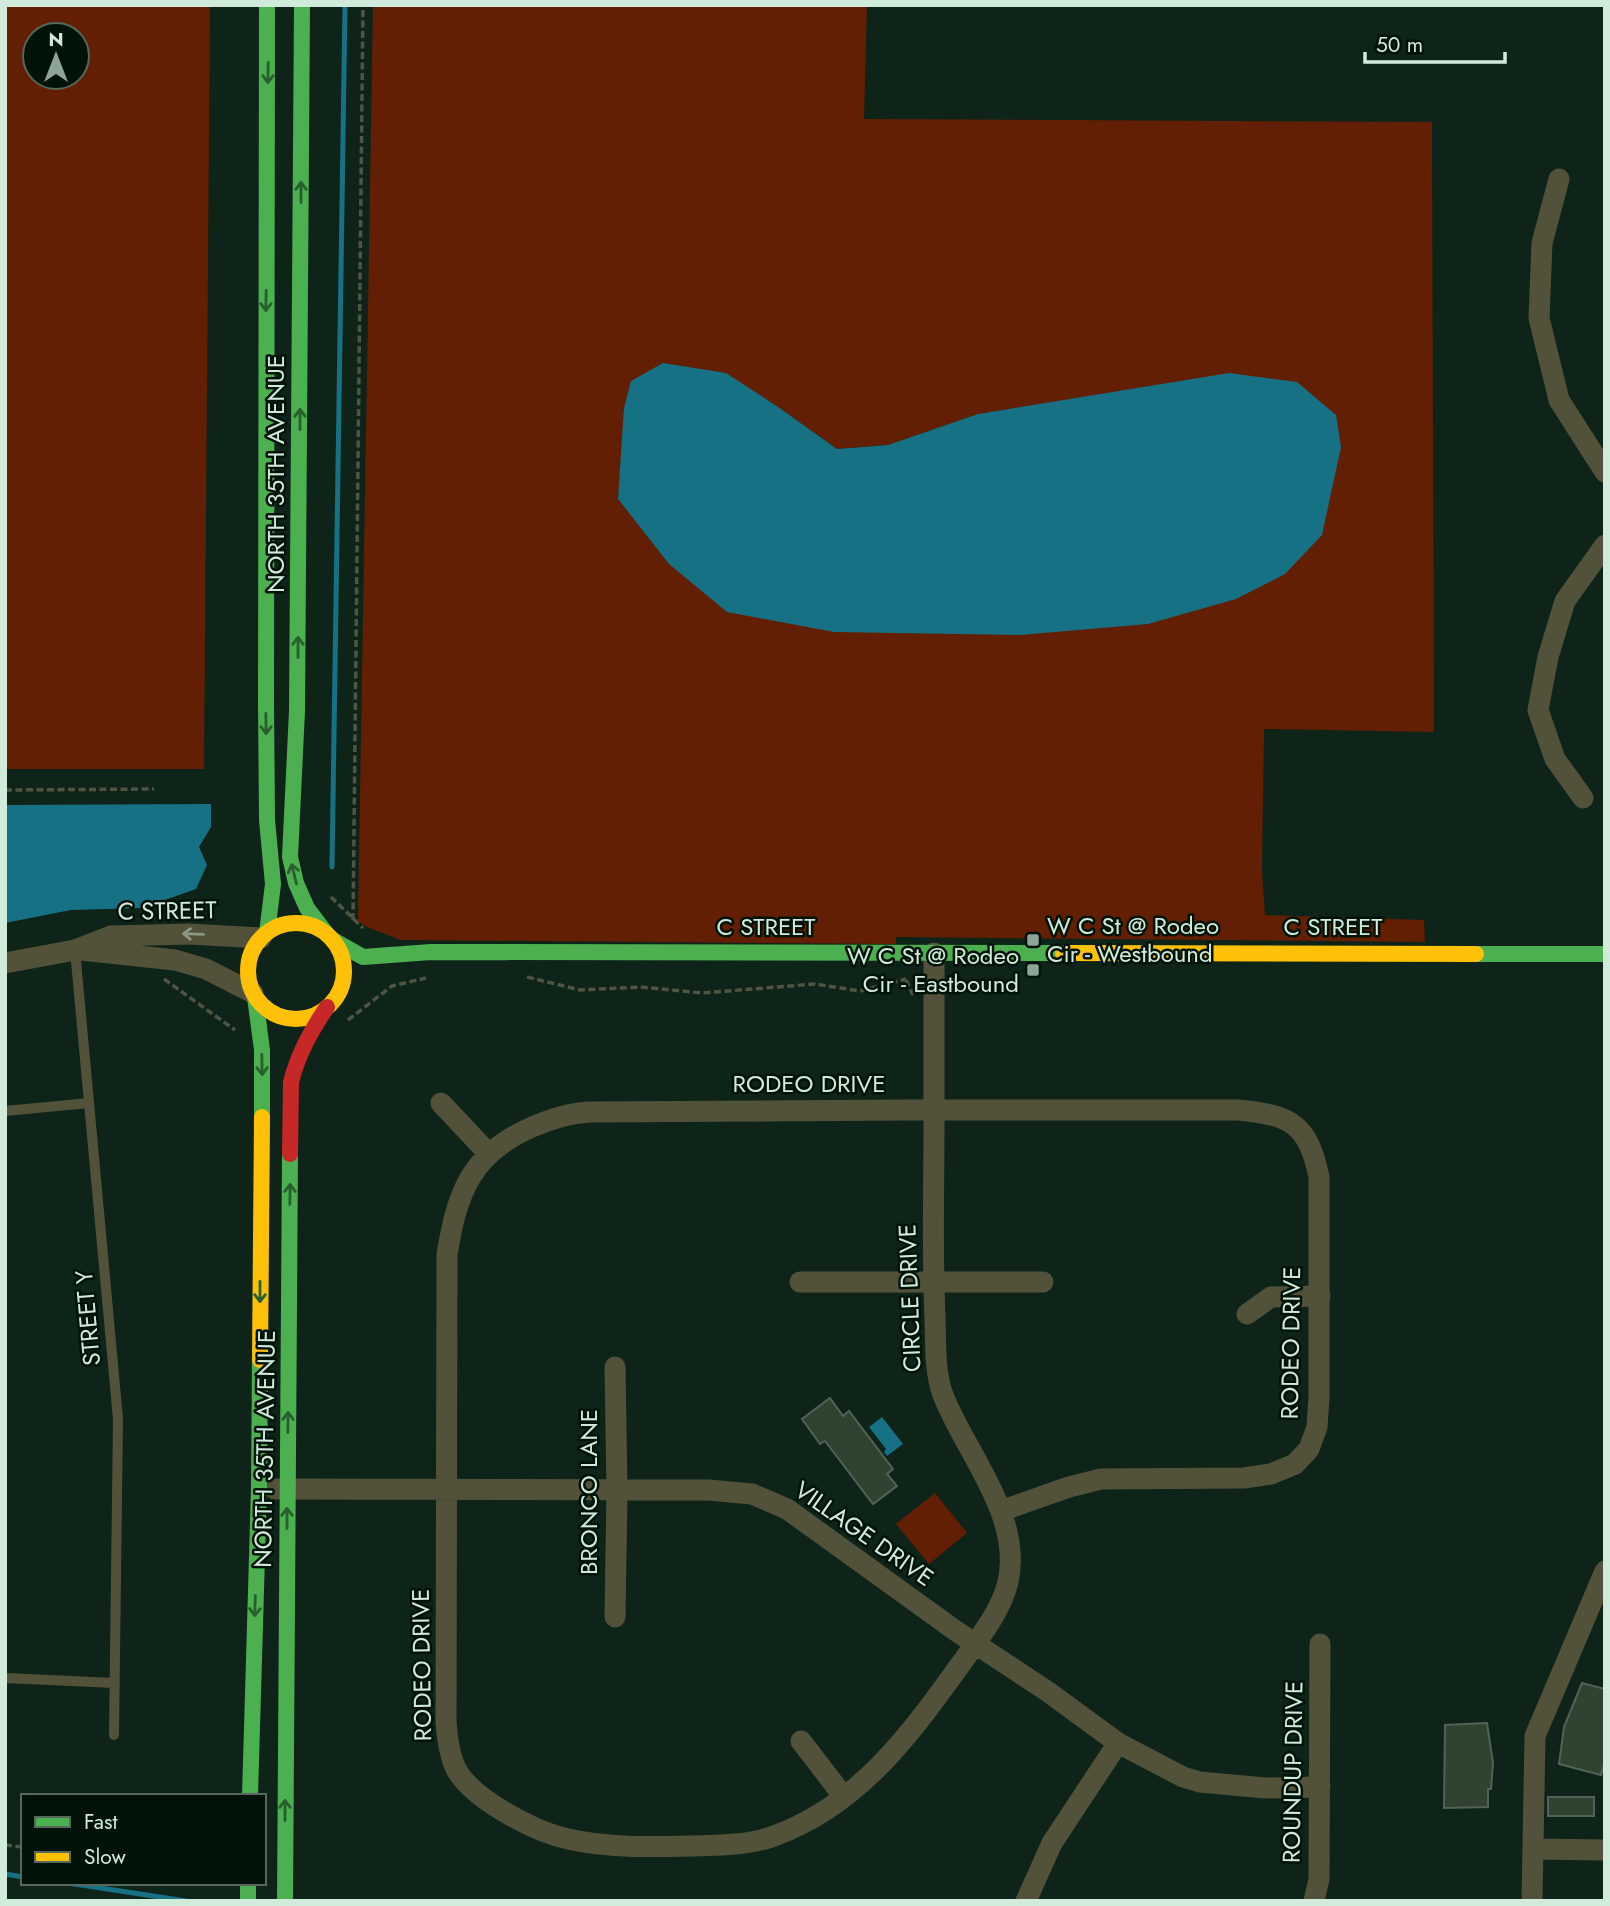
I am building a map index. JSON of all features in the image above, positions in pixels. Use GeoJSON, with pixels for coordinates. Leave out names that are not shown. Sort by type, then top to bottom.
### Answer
{"type":"FeatureCollection","features":[{"type":"Feature","properties":{"kind":"street","name":"NORTH 35TH AVENUE"},"geometry":{"type":"LineString","coordinates":[[267,5],[283,329],[297,711],[290,857],[296,883],[307,908],[329,937]]}},
{"type":"Feature","properties":{"kind":"street","name":"NORTH 35TH AVENUE"},"geometry":{"type":"LineString","coordinates":[[264,935],[272,906],[273,884],[267,808],[283,329],[302,5]]}},
{"type":"Feature","properties":{"kind":"street"},"geometry":{"type":"LineString","coordinates":[[1559,179],[1542,243],[1539,317],[1559,400],[1605,472]]}},
{"type":"Feature","properties":{"kind":"street"},"geometry":{"type":"LineString","coordinates":[[1583,798],[1555,759],[1538,710],[1548,657],[1565,601],[1605,545]]}},
{"type":"Feature","properties":{"kind":"street"},"geometry":{"type":"LineString","coordinates":[[331,1004],[340,989],[344,964],[340,951],[329,937],[315,927],[302,924],[278,927],[264,935],[253,950],[248,964],[248,979],[254,995],[267,1009],[281,1017],[297,1019],[313,1016],[331,1004],[360,983]]}},
{"type":"Feature","properties":{"kind":"street","name":"C STREET"},"geometry":{"type":"LineString","coordinates":[[5,963],[75,950],[111,936],[264,935]]}},
{"type":"Feature","properties":{"kind":"street","name":"C STREET"},"geometry":{"type":"LineString","coordinates":[[329,937],[363,957],[431,952],[1605,954]]}},
{"type":"Feature","properties":{"kind":"street","name":"C STREET"},"geometry":{"type":"LineString","coordinates":[[75,950],[175,960],[206,969],[254,995]]}},
{"type":"Feature","properties":{"kind":"street","name":"C STREET"},"geometry":{"type":"LineString","coordinates":[[385,970],[431,952]]}},
{"type":"Feature","properties":{"kind":"street","name":"CIRCLE DRIVE"},"geometry":{"type":"LineString","coordinates":[[934,953],[933,1283],[937,1371],[943,1395],[1001,1511]]}},
{"type":"Feature","properties":{"kind":"street","name":"NORTH 35TH AVENUE"},"geometry":{"type":"LineString","coordinates":[[250,1794],[259,1488],[262,1077],[262,1050],[254,995]]}},
{"type":"Feature","properties":{"kind":"street","name":"NORTH 35TH AVENUE"},"geometry":{"type":"LineString","coordinates":[[285,1901],[291,1082],[296,1059],[310,1031],[331,1004]]}},
{"type":"Feature","properties":{"kind":"street"},"geometry":{"type":"LineString","coordinates":[[440,1102],[488,1153]]}},
{"type":"Feature","properties":{"kind":"street","name":"RODEO DRIVE"},"geometry":{"type":"LineString","coordinates":[[934,1110],[1238,1110],[1271,1113],[1301,1130],[1315,1155],[1319,1177],[1317,1427],[1309,1449],[1295,1464],[1271,1474],[1244,1478],[1101,1479],[1069,1487],[1001,1511],[1009,1549],[1008,1580],[1000,1605],[975,1644],[919,1723],[878,1770],[818,1816],[772,1837],[733,1845],[632,1848],[569,1839],[545,1832],[493,1804],[472,1788],[457,1770],[448,1744],[447,1255],[453,1217],[467,1184],[488,1153],[520,1133],[570,1113],[934,1110]]}},
{"type":"Feature","properties":{"kind":"street"},"geometry":{"type":"LineString","coordinates":[[800,1282],[1044,1282]]}},
{"type":"Feature","properties":{"kind":"street"},"geometry":{"type":"LineString","coordinates":[[1247,1314],[1271,1297],[1320,1296]]}},
{"type":"Feature","properties":{"kind":"street","name":"BRONCO LANE"},"geometry":{"type":"LineString","coordinates":[[615,1367],[615,1617]]}},
{"type":"Feature","properties":{"kind":"street","name":"VILLAGE DRIVE"},"geometry":{"type":"LineString","coordinates":[[259,1488],[709,1490],[752,1494],[787,1509],[1118,1743],[1200,1782],[1265,1788],[1320,1787]]}},
{"type":"Feature","properties":{"kind":"street"},"geometry":{"type":"LineString","coordinates":[[1532,1901],[1535,1737],[1597,1609],[1605,1572]]}},
{"type":"Feature","properties":{"kind":"street","name":"ROUNDUP DRIVE"},"geometry":{"type":"LineString","coordinates":[[1314,1901],[1318,1879],[1320,1644]]}},
{"type":"Feature","properties":{"kind":"street"},"geometry":{"type":"LineString","coordinates":[[801,1741],[844,1797]]}},
{"type":"Feature","properties":{"kind":"street"},"geometry":{"type":"LineString","coordinates":[[1026,1901],[1052,1843],[1118,1743]]}},
{"type":"Feature","properties":{"kind":"street"},"geometry":{"type":"LineString","coordinates":[[1534,1849],[1605,1850]]}},
{"type":"Feature","properties":{"kind":"lane","name":"STREET Y"},"geometry":{"type":"LineString","coordinates":[[75,950],[118,1419],[114,1735]]}},
{"type":"Feature","properties":{"kind":"lane"},"geometry":{"type":"LineString","coordinates":[[5,1111],[89,1102]]}},
{"type":"Feature","properties":{"kind":"lane"},"geometry":{"type":"LineString","coordinates":[[5,1678],[115,1683]]}},
{"type":"Feature","properties":{"kind":"path"},"geometry":{"type":"LineString","coordinates":[[353,920],[363,5]]}},
{"type":"Feature","properties":{"kind":"path"},"geometry":{"type":"LineString","coordinates":[[5,790],[153,789]]}},
{"type":"Feature","properties":{"kind":"path"},"geometry":{"type":"LineString","coordinates":[[323,895],[329,895],[363,928]]}},
{"type":"Feature","properties":{"kind":"path"},"geometry":{"type":"LineString","coordinates":[[517,975],[580,990],[640,987],[702,993],[815,984],[860,991],[906,979]]}},
{"type":"Feature","properties":{"kind":"path"},"geometry":{"type":"LineString","coordinates":[[161,976],[237,1031]]}},
{"type":"Feature","properties":{"kind":"path"},"geometry":{"type":"LineString","coordinates":[[342,1028],[392,986],[428,978]]}},
{"type":"Feature","properties":{"kind":"shaded area"},"geometry":{"type":"Polygon","coordinates":[[[5,5],[210,5],[204,769],[5,769],[5,5]]]}},
{"type":"Feature","properties":{"kind":"shaded area"},"geometry":{"type":"Polygon","coordinates":[[[373,5],[867,5],[864,119],[1432,122],[1434,732],[1264,729],[1262,871],[1265,915],[1424,920],[1425,942],[896,937],[896,944],[400,940],[358,921],[373,5]],[[1229,374],[978,414],[888,445],[837,449],[781,409],[621,461],[618,499],[669,564],[1229,374]]]}},
{"type":"Feature","properties":{"kind":"shaded area"},"geometry":{"type":"Polygon","coordinates":[[[935,1493],[967,1533],[929,1564],[896,1524],[935,1493]]]}},
{"type":"Feature","properties":{"kind":"water"},"geometry":{"type":"Polygon","coordinates":[[[663,363],[726,373],[837,449],[888,445],[978,414],[1229,373],[1297,382],[1336,415],[1341,447],[1322,535],[1285,574],[1236,599],[1148,624],[1020,635],[834,632],[727,612],[669,564],[618,499],[624,408],[631,381],[663,363]]]}},
{"type":"Feature","properties":{"kind":"water"},"geometry":{"type":"Polygon","coordinates":[[[211,804],[211,827],[199,847],[207,865],[196,889],[142,908],[71,910],[5,923],[5,805],[211,804]]]}},
{"type":"Feature","properties":{"kind":"water"},"geometry":{"type":"Polygon","coordinates":[[[882,1417],[903,1444],[887,1456],[884,1452],[886,1449],[869,1427],[882,1417]]]}},
{"type":"Feature","properties":{"kind":"building"},"geometry":{"type":"Polygon","coordinates":[[[830,1398],[843,1416],[849,1411],[893,1469],[887,1474],[897,1486],[873,1504],[825,1441],[820,1444],[802,1419],[830,1398]]]}},
{"type":"Feature","properties":{"kind":"building"},"geometry":{"type":"Polygon","coordinates":[[[1582,1683],[1605,1689],[1605,1761],[1601,1775],[1559,1764],[1564,1727],[1582,1683]]]}},
{"type":"Feature","properties":{"kind":"building"},"geometry":{"type":"Polygon","coordinates":[[[1487,1723],[1493,1763],[1488,1807],[1444,1808],[1445,1725],[1487,1723]]]}},
{"type":"Feature","properties":{"kind":"building"},"geometry":{"type":"Polygon","coordinates":[[[1548,1797],[1594,1797],[1594,1816],[1548,1816],[1548,1797]]]}},
{"type":"Feature","properties":{"kind":"waterway"},"geometry":{"type":"LineString","coordinates":[[332,867],[345,5]]}},
{"type":"Feature","properties":{"kind":"waterway"},"geometry":{"type":"LineString","coordinates":[[5,1874],[21,1877]]}},
{"type":"Feature","properties":{"kind":"waterway"},"geometry":{"type":"LineString","coordinates":[[81,1885],[186,1901]]}},
{"type":"Feature","properties":{"kind":"traffic: fast"},"geometry":{"type":"LineString","coordinates":[[267,5],[266,702],[267,820],[273,884],[267,933]]}},
{"type":"Feature","properties":{"kind":"traffic: fast"},"geometry":{"type":"LineString","coordinates":[[302,5],[297,711],[290,857],[296,883],[307,908],[326,933]]}},
{"type":"Feature","properties":{"kind":"traffic: fast"},"geometry":{"type":"LineString","coordinates":[[333,940],[363,957],[431,952],[1063,953]]}},
{"type":"Feature","properties":{"kind":"traffic: fast"},"geometry":{"type":"LineString","coordinates":[[1476,954],[1605,954]]}},
{"type":"Feature","properties":{"kind":"traffic: fast"},"geometry":{"type":"LineString","coordinates":[[255,997],[262,1050],[262,1117]]}},
{"type":"Feature","properties":{"kind":"traffic: fast"},"geometry":{"type":"LineString","coordinates":[[285,1901],[290,1154]]}},
{"type":"Feature","properties":{"kind":"traffic: fast"},"geometry":{"type":"LineString","coordinates":[[250,1794],[260,1360]]}},
{"type":"Feature","properties":{"kind":"traffic: fast"},"geometry":{"type":"LineString","coordinates":[[248,1885],[248,1901]]}},
{"type":"Feature","properties":{"kind":"traffic: slow"},"geometry":{"type":"LineString","coordinates":[[296,923],[314,927],[330,937],[340,953],[344,971],[340,989],[330,1005],[314,1015],[296,1019],[278,1015],[262,1005],[252,989],[248,971],[252,953],[262,937],[278,927],[296,923]]}},
{"type":"Feature","properties":{"kind":"traffic: slow"},"geometry":{"type":"LineString","coordinates":[[1063,953],[1476,954]]}},
{"type":"Feature","properties":{"kind":"traffic: slow"},"geometry":{"type":"LineString","coordinates":[[260,1360],[262,1117]]}},
{"type":"Feature","properties":{"kind":"traffic: jam"},"geometry":{"type":"LineString","coordinates":[[290,1154],[291,1082],[306,1043],[327,1007]]}},
{"type":"Feature","properties":{"kind":"place","name":"W C St @ Rodeo Cir - Westbound"},"geometry":{"type":"Point","coordinates":[1033,940]}},
{"type":"Feature","properties":{"kind":"place","name":"W C St @ Rodeo Cir - Eastbound"},"geometry":{"type":"Point","coordinates":[1033,970]}}]}
